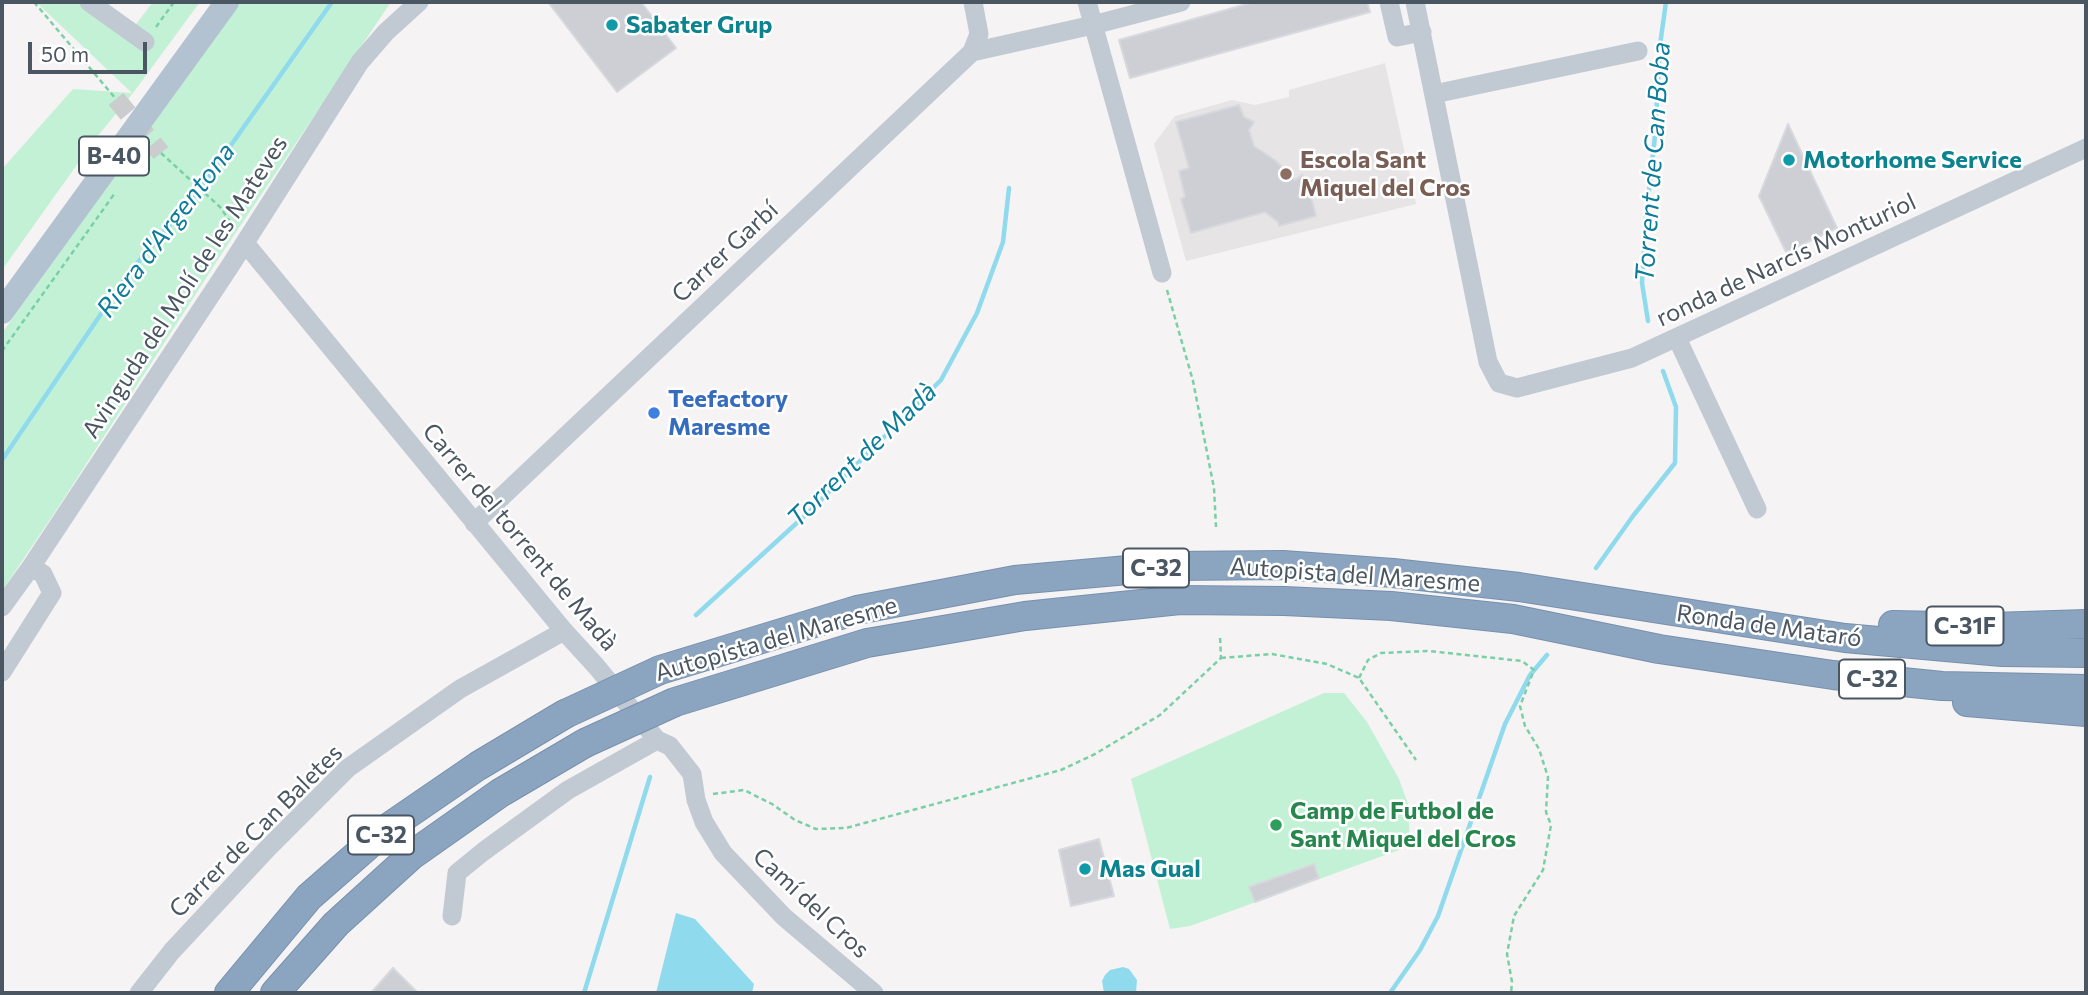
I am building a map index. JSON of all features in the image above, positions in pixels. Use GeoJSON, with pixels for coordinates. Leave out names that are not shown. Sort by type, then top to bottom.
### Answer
{"type":"FeatureCollection","features":[{"type":"Feature","properties":{"kind":"highway","name":"Autopista del Maresme"},"geometry":{"type":"LineString","coordinates":[[229,993],[309,897],[389,827],[478,766],[565,714],[660,670],[857,610],[1015,580],[1173,566],[1283,565],[1393,573],[1519,587],[1661,611]]}},
{"type":"Feature","properties":{"kind":"highway","name":"Autopista del Maresme"},"geometry":{"type":"LineString","coordinates":[[275,993],[336,923],[412,855],[500,793],[585,743],[675,702],[867,643],[1026,616],[1180,600],[1391,606],[1513,619],[1658,649]]}},
{"type":"Feature","properties":{"kind":"highway","name":"Ronda de Mataró"},"geometry":{"type":"LineString","coordinates":[[1661,611],[1845,638],[2002,652],[2086,653]]}},
{"type":"Feature","properties":{"kind":"highway","name":"C-31F"},"geometry":{"type":"LineString","coordinates":[[1845,638],[1876,625],[1992,627],[2086,624]]}},
{"type":"Feature","properties":{"kind":"highway","name":"Ronda de Mataró"},"geometry":{"type":"LineString","coordinates":[[1658,649],[1833,675],[1942,686],[2086,688]]}},
{"type":"Feature","properties":{"kind":"highway"},"geometry":{"type":"LineString","coordinates":[[1942,686],[1961,702],[2086,712]]}},
{"type":"Feature","properties":{"kind":"main road","name":"B-40"},"geometry":{"type":"LineString","coordinates":[[2,298],[168,67],[219,2]]}},
{"type":"Feature","properties":{"kind":"main road","name":"B-40"},"geometry":{"type":"LineString","coordinates":[[2,312],[227,2]]}},
{"type":"Feature","properties":{"kind":"street"},"geometry":{"type":"LineString","coordinates":[[89,2],[145,43]]}},
{"type":"Feature","properties":{"kind":"street","name":"Avinguda del Molí de les Mateves"},"geometry":{"type":"LineString","coordinates":[[2,607],[245,243],[360,62],[386,32],[419,2]]}},
{"type":"Feature","properties":{"kind":"street"},"geometry":{"type":"LineString","coordinates":[[972,52],[979,34],[973,2]]}},
{"type":"Feature","properties":{"kind":"street"},"geometry":{"type":"LineString","coordinates":[[1087,2],[1162,273]]}},
{"type":"Feature","properties":{"kind":"street"},"geometry":{"type":"LineString","coordinates":[[972,52],[1181,2]]}},
{"type":"Feature","properties":{"kind":"street"},"geometry":{"type":"LineString","coordinates":[[1389,2],[1397,37],[1422,32]]}},
{"type":"Feature","properties":{"kind":"street"},"geometry":{"type":"LineString","coordinates":[[1415,2],[1434,94],[1638,51]]}},
{"type":"Feature","properties":{"kind":"street","name":"Carrer Garbí"},"geometry":{"type":"LineString","coordinates":[[474,523],[972,52]]}},
{"type":"Feature","properties":{"kind":"street","name":"ronda de Narcís Monturiol"},"geometry":{"type":"LineString","coordinates":[[1434,94],[1488,362],[1499,383],[1517,388],[1632,358],[2086,148]]}},
{"type":"Feature","properties":{"kind":"street","name":"Carrer del torrent de Madà"},"geometry":{"type":"LineString","coordinates":[[245,243],[474,523],[657,740]]}},
{"type":"Feature","properties":{"kind":"street"},"geometry":{"type":"LineString","coordinates":[[1677,338],[1757,509]]}},
{"type":"Feature","properties":{"kind":"street"},"geometry":{"type":"LineString","coordinates":[[2,672],[51,593],[43,574],[31,567]]}},
{"type":"Feature","properties":{"kind":"street","name":"Carrer de Can Baletes"},"geometry":{"type":"LineString","coordinates":[[139,993],[172,951],[219,900],[348,768],[460,689],[564,631]]}},
{"type":"Feature","properties":{"kind":"street"},"geometry":{"type":"LineString","coordinates":[[452,916],[457,873],[568,790],[657,740]]}},
{"type":"Feature","properties":{"kind":"street","name":"Camí del Cros"},"geometry":{"type":"LineString","coordinates":[[657,740],[670,746],[692,774],[696,800],[704,822],[732,862],[784,917],[874,993]]}},
{"type":"Feature","properties":{"kind":"path"},"geometry":{"type":"LineString","coordinates":[[34,2],[116,99]]}},
{"type":"Feature","properties":{"kind":"path"},"geometry":{"type":"LineString","coordinates":[[145,43],[174,2]]}},
{"type":"Feature","properties":{"kind":"path"},"geometry":{"type":"LineString","coordinates":[[161,153],[220,207],[231,223]]}},
{"type":"Feature","properties":{"kind":"path"},"geometry":{"type":"LineString","coordinates":[[1162,273],[1193,381],[1214,488],[1216,527]]}},
{"type":"Feature","properties":{"kind":"path"},"geometry":{"type":"LineString","coordinates":[[1220,636],[1221,658]]}},
{"type":"Feature","properties":{"kind":"path"},"geometry":{"type":"LineString","coordinates":[[1359,678],[1367,660],[1381,653],[1429,651],[1522,660],[1534,670],[1520,706],[1525,726],[1539,749],[1548,777],[1546,812],[1551,825],[1544,870],[1514,916],[1507,954],[1512,982],[1511,993]]}},
{"type":"Feature","properties":{"kind":"path"},"geometry":{"type":"LineString","coordinates":[[696,800],[716,793],[744,790],[816,829],[846,828],[1061,770],[1095,754],[1160,715],[1221,658],[1272,653],[1327,664],[1359,678],[1416,760]]}},
{"type":"Feature","properties":{"kind":"shaded area","name":"Escola Sant Miquel del Cros"},"geometry":{"type":"Polygon","coordinates":[[[1385,63],[1416,204],[1186,261],[1154,144],[1175,116],[1232,100],[1255,105],[1289,97],[1289,90],[1385,63]]]}},
{"type":"Feature","properties":{"kind":"green space"},"geometry":{"type":"Polygon","coordinates":[[[36,2],[86,2],[130,32],[153,2],[200,2],[133,93],[96,138],[2,270],[2,169],[73,89],[132,93],[36,2]]]}},
{"type":"Feature","properties":{"kind":"green space"},"geometry":{"type":"Polygon","coordinates":[[[239,2],[391,2],[228,244],[2,591],[2,333],[239,2]]]}},
{"type":"Feature","properties":{"kind":"green space","name":"Camp de Futbol de Sant Miquel del Cros"},"geometry":{"type":"Polygon","coordinates":[[[1324,693],[1344,693],[1367,722],[1399,779],[1408,804],[1410,846],[1190,926],[1170,929],[1131,779],[1324,693]]]}},
{"type":"Feature","properties":{"kind":"water"},"geometry":{"type":"Polygon","coordinates":[[[676,913],[695,919],[754,984],[752,993],[656,993],[676,913]]]}},
{"type":"Feature","properties":{"kind":"water"},"geometry":{"type":"Polygon","coordinates":[[[1123,967],[1129,969],[1137,980],[1136,992],[1104,993],[1102,981],[1105,975],[1110,970],[1123,967]]]}},
{"type":"Feature","properties":{"kind":"building","name":"Sabater Grup"},"geometry":{"type":"Polygon","coordinates":[[[548,2],[641,2],[676,48],[617,92],[548,2]]]}},
{"type":"Feature","properties":{"kind":"building"},"geometry":{"type":"Polygon","coordinates":[[[1254,2],[1367,2],[1370,12],[1130,78],[1119,40],[1254,2]]]}},
{"type":"Feature","properties":{"kind":"building"},"geometry":{"type":"Polygon","coordinates":[[[1239,105],[1244,117],[1254,122],[1249,130],[1254,146],[1276,161],[1295,180],[1302,175],[1307,182],[1316,216],[1279,226],[1278,222],[1265,212],[1191,233],[1181,199],[1185,197],[1179,171],[1189,168],[1176,122],[1239,105]]]}},
{"type":"Feature","properties":{"kind":"building","name":"Motorhome Service"},"geometry":{"type":"Polygon","coordinates":[[[1788,124],[1837,228],[1786,252],[1759,196],[1788,124]]]}},
{"type":"Feature","properties":{"kind":"building","name":"Mas Gual"},"geometry":{"type":"Polygon","coordinates":[[[1099,839],[1114,896],[1071,906],[1059,850],[1099,839]]]}},
{"type":"Feature","properties":{"kind":"building"},"geometry":{"type":"Polygon","coordinates":[[[1314,864],[1319,878],[1255,902],[1249,887],[1314,864]]]}},
{"type":"Feature","properties":{"kind":"building"},"geometry":{"type":"Polygon","coordinates":[[[393,968],[418,993],[371,993],[393,968]]]}},
{"type":"Feature","properties":{"kind":"waterway","name":"Riera d'Argentona"},"geometry":{"type":"LineString","coordinates":[[2,460],[128,274],[200,189],[332,2]]}},
{"type":"Feature","properties":{"kind":"waterway","name":"Torrent de Can Boba"},"geometry":{"type":"LineString","coordinates":[[1648,321],[1642,283],[1660,45],[1666,2]]}},
{"type":"Feature","properties":{"kind":"waterway","name":"Torrent de Madà"},"geometry":{"type":"LineString","coordinates":[[696,615],[811,510],[941,380],[977,313],[1003,242],[1009,188]]}},
{"type":"Feature","properties":{"kind":"waterway","name":"Torrent de Can Boba"},"geometry":{"type":"LineString","coordinates":[[1596,568],[1675,463],[1676,407],[1663,371]]}},
{"type":"Feature","properties":{"kind":"waterway","name":"Torrent de Can Boba"},"geometry":{"type":"LineString","coordinates":[[1390,993],[1420,950],[1438,916],[1505,724],[1530,675],[1547,655]]}},
{"type":"Feature","properties":{"kind":"waterway","name":"Torrent de Madà"},"geometry":{"type":"LineString","coordinates":[[584,993],[650,777]]}},
{"type":"Feature","properties":{"kind":"tunnel"},"geometry":{"type":"LineString","coordinates":[[116,99],[161,153]]}},
{"type":"Feature","properties":{"kind":"place","name":"Sabater Grup"},"geometry":{"type":"Point","coordinates":[612,25]}},
{"type":"Feature","properties":{"kind":"place","name":"Motorhome Service"},"geometry":{"type":"Point","coordinates":[1789,160]}},
{"type":"Feature","properties":{"kind":"place","name":"Escola Sant Miquel del Cros"},"geometry":{"type":"Point","coordinates":[1286,174]}},
{"type":"Feature","properties":{"kind":"place","name":"Teefactory Maresme"},"geometry":{"type":"Point","coordinates":[654,413]}},
{"type":"Feature","properties":{"kind":"place","name":"Camp de Futbol de Sant Miquel del Cros"},"geometry":{"type":"Point","coordinates":[1276,825]}},
{"type":"Feature","properties":{"kind":"place","name":"Mas Gual"},"geometry":{"type":"Point","coordinates":[1085,869]}}]}
